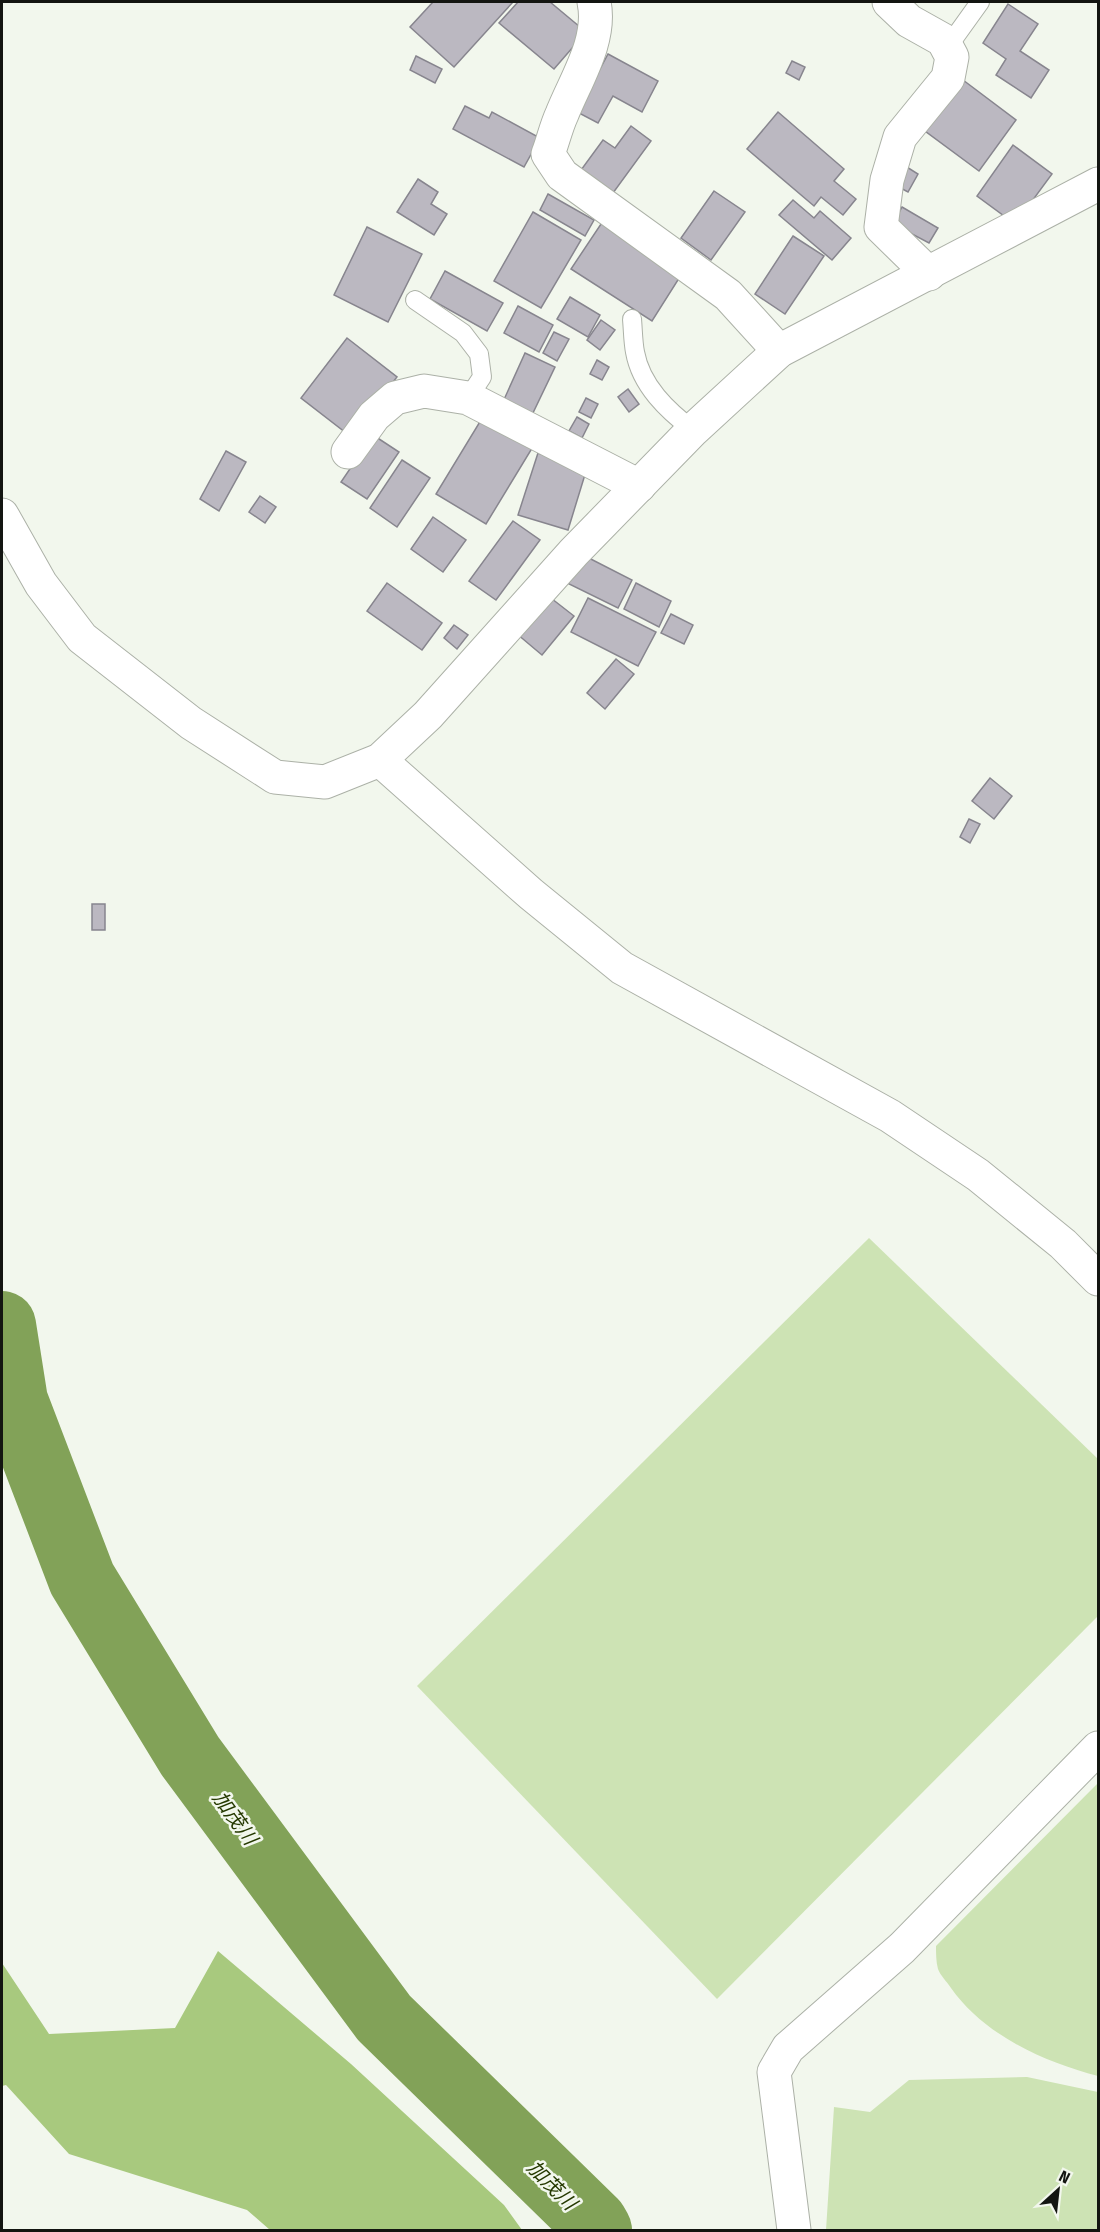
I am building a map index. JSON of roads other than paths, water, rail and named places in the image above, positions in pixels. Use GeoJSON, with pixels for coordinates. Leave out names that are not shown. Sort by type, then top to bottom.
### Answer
{"type":"FeatureCollection","features":[{"type":"Feature","properties":{"kind":"street"},"geometry":{"type":"LineString","coordinates":[[594,2],[597,14],[586,60],[561,116],[548,154],[562,175],[728,295],[779,351]]}},
{"type":"Feature","properties":{"kind":"street"},"geometry":{"type":"LineString","coordinates":[[889,2],[909,21],[942,40],[952,57],[948,78],[900,137],[887,180],[881,227],[929,274]]}},
{"type":"Feature","properties":{"kind":"street"},"geometry":{"type":"LineString","coordinates":[[2,515],[41,584],[82,638],[191,723],[275,777],[325,782],[380,760],[428,715],[574,552],[693,430],[779,351],[1098,184]]}},
{"type":"Feature","properties":{"kind":"street"},"geometry":{"type":"LineString","coordinates":[[348,452],[374,417],[395,398],[424,391],[468,398],[639,486]]}},
{"type":"Feature","properties":{"kind":"street"},"geometry":{"type":"LineString","coordinates":[[380,760],[531,894],[622,968],[890,1116],[978,1175],[1063,1244],[1098,1279]]}},
{"type":"Feature","properties":{"kind":"street"},"geometry":{"type":"LineString","coordinates":[[794,2230],[774,2072],[788,2048],[902,1948],[1098,1748]]}},
{"type":"Feature","properties":{"kind":"lane"},"geometry":{"type":"LineString","coordinates":[[947,48],[980,2]]}},
{"type":"Feature","properties":{"kind":"lane"},"geometry":{"type":"LineString","coordinates":[[415,300],[464,333],[479,354],[482,377],[468,398]]}},
{"type":"Feature","properties":{"kind":"lane"},"geometry":{"type":"LineString","coordinates":[[632,319],[635,354],[646,382],[669,412],[693,430]]}},
{"type":"Feature","properties":{"kind":"waterway","name":"加茂川"},"geometry":{"type":"LineString","coordinates":[[2,1325],[14,1401],[82,1579],[190,1756],[384,2018],[594,2223],[598,2230]]}}]}
